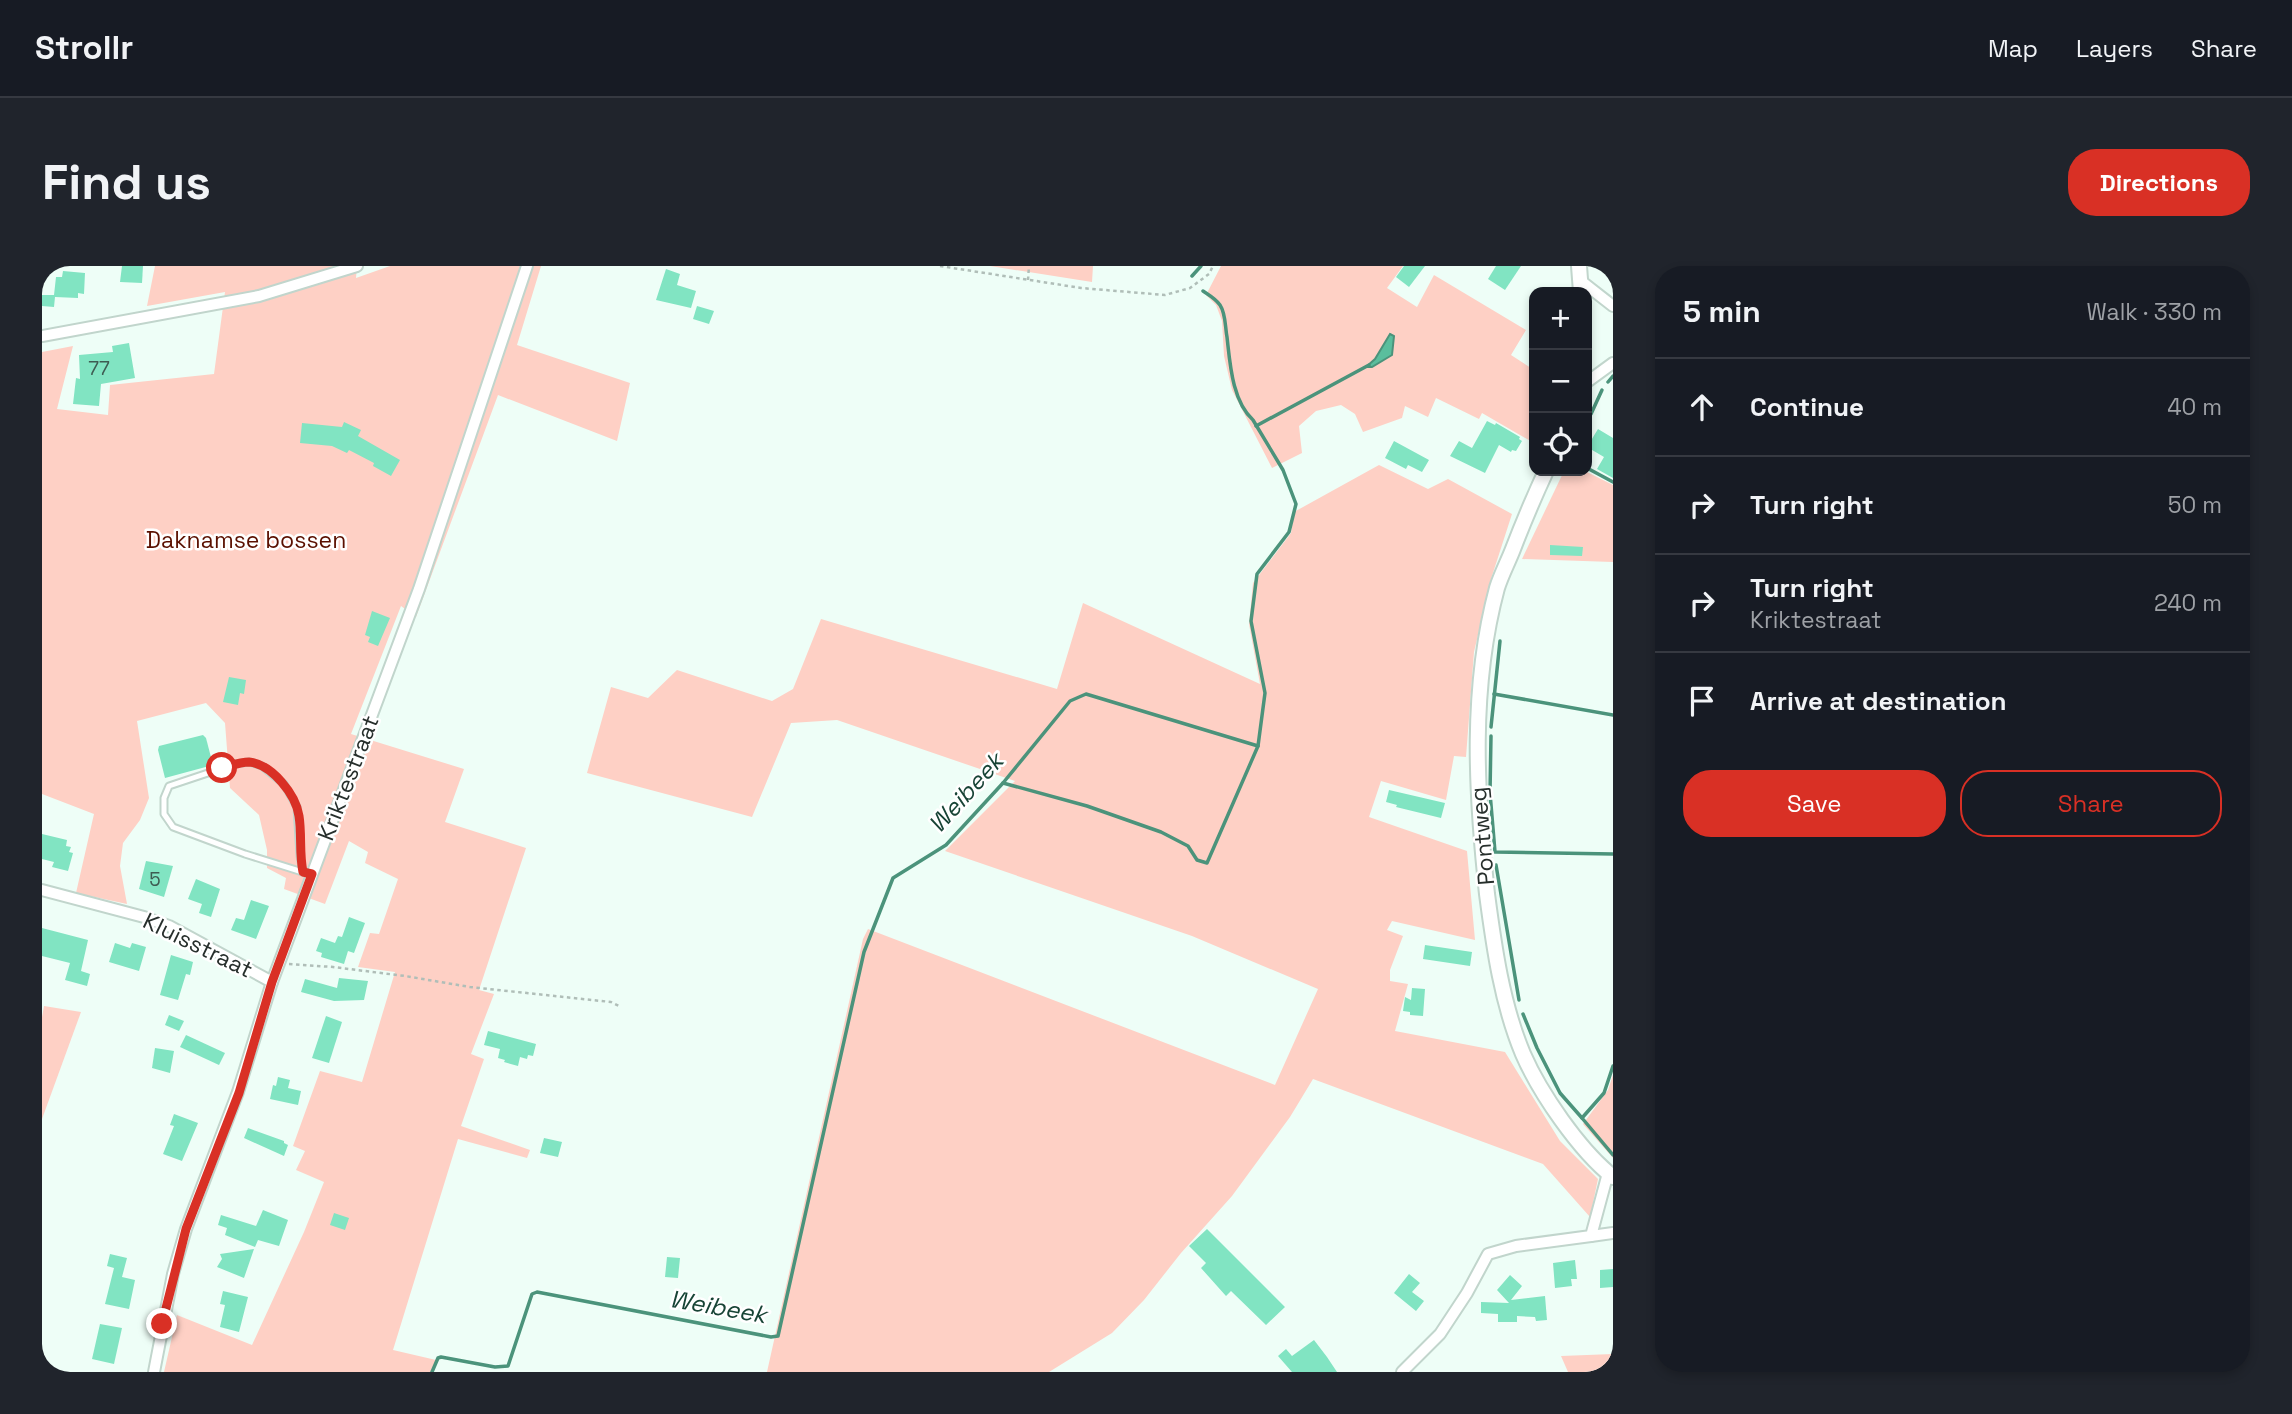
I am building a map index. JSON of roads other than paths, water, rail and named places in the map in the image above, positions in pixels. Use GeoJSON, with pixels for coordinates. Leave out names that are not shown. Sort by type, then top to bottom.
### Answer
{"type":"FeatureCollection","features":[{"type":"Feature","properties":{"kind":"street"},"geometry":{"type":"LineString","coordinates":[[42,336],[259,296],[356,266]]}},
{"type":"Feature","properties":{"kind":"street","name":"Kriktestraat"},"geometry":{"type":"LineString","coordinates":[[155,1372],[173,1274],[186,1229],[239,1093],[308,873],[419,590],[527,266]]}},
{"type":"Feature","properties":{"kind":"street"},"geometry":{"type":"LineString","coordinates":[[1578,266],[1581,287]]}},
{"type":"Feature","properties":{"kind":"street"},"geometry":{"type":"LineString","coordinates":[[1592,294],[1613,306]]}},
{"type":"Feature","properties":{"kind":"street"},"geometry":{"type":"LineString","coordinates":[[1592,378],[1613,363]]}},
{"type":"Feature","properties":{"kind":"street","name":"Pontweg"},"geometry":{"type":"LineString","coordinates":[[1544,476],[1498,587],[1485,654],[1478,728],[1477,783],[1481,836],[1493,940],[1506,1001],[1523,1053],[1542,1089],[1569,1129],[1610,1175]]}},
{"type":"Feature","properties":{"kind":"street","name":"Kluisstraat"},"geometry":{"type":"LineString","coordinates":[[42,891],[169,926],[272,982]]}},
{"type":"Feature","properties":{"kind":"street"},"geometry":{"type":"LineString","coordinates":[[1591,1236],[1610,1175]]}},
{"type":"Feature","properties":{"kind":"street"},"geometry":{"type":"LineString","coordinates":[[1402,1372],[1440,1334],[1488,1254],[1516,1246],[1613,1233]]}},
{"type":"Feature","properties":{"kind":"lane"},"geometry":{"type":"LineString","coordinates":[[249,762],[262,766],[284,784],[297,807],[300,819],[300,856],[308,873],[245,854],[173,827],[164,814],[164,798],[169,786],[235,764],[249,762]]}},
{"type":"Feature","properties":{"kind":"waterway","name":"Weibeek"},"geometry":{"type":"LineString","coordinates":[[1192,276],[1201,266]]}},
{"type":"Feature","properties":{"kind":"waterway","name":"Weibeek"},"geometry":{"type":"LineString","coordinates":[[432,1372],[441,1357],[495,1367],[508,1366],[532,1294],[537,1292],[771,1337],[778,1336],[864,952],[893,878],[946,845],[1003,783],[1070,701],[1086,694],[1258,746],[1265,693],[1251,621],[1257,574],[1289,532],[1296,504],[1283,470],[1240,403],[1231,370],[1222,309],[1217,301],[1203,291]]}},
{"type":"Feature","properties":{"kind":"waterway"},"geometry":{"type":"LineString","coordinates":[[1256,426],[1369,365]]}},
{"type":"Feature","properties":{"kind":"waterway"},"geometry":{"type":"LineString","coordinates":[[1608,382],[1613,376]]}},
{"type":"Feature","properties":{"kind":"waterway"},"geometry":{"type":"LineString","coordinates":[[1591,413],[1602,390]]}},
{"type":"Feature","properties":{"kind":"waterway"},"geometry":{"type":"LineString","coordinates":[[1592,471],[1613,482]]}},
{"type":"Feature","properties":{"kind":"waterway"},"geometry":{"type":"LineString","coordinates":[[1491,727],[1500,641]]}},
{"type":"Feature","properties":{"kind":"waterway"},"geometry":{"type":"LineString","coordinates":[[1494,694],[1613,715]]}},
{"type":"Feature","properties":{"kind":"waterway"},"geometry":{"type":"LineString","coordinates":[[1491,736],[1490,793],[1495,852],[1613,854]]}},
{"type":"Feature","properties":{"kind":"waterway"},"geometry":{"type":"LineString","coordinates":[[1003,783],[1087,806],[1161,832],[1188,846],[1197,860],[1207,863],[1258,746]]}},
{"type":"Feature","properties":{"kind":"waterway"},"geometry":{"type":"LineString","coordinates":[[1496,865],[1519,1000]]}},
{"type":"Feature","properties":{"kind":"waterway"},"geometry":{"type":"LineString","coordinates":[[1523,1014],[1560,1093],[1582,1118]]}},
{"type":"Feature","properties":{"kind":"waterway"},"geometry":{"type":"LineString","coordinates":[[1613,1066],[1604,1093],[1582,1118],[1613,1155]]}},
{"type":"Feature","properties":{"kind":"park label","name":"Daknamse bossen"},"geometry":{"type":"Point","coordinates":[246,540]}}]}
